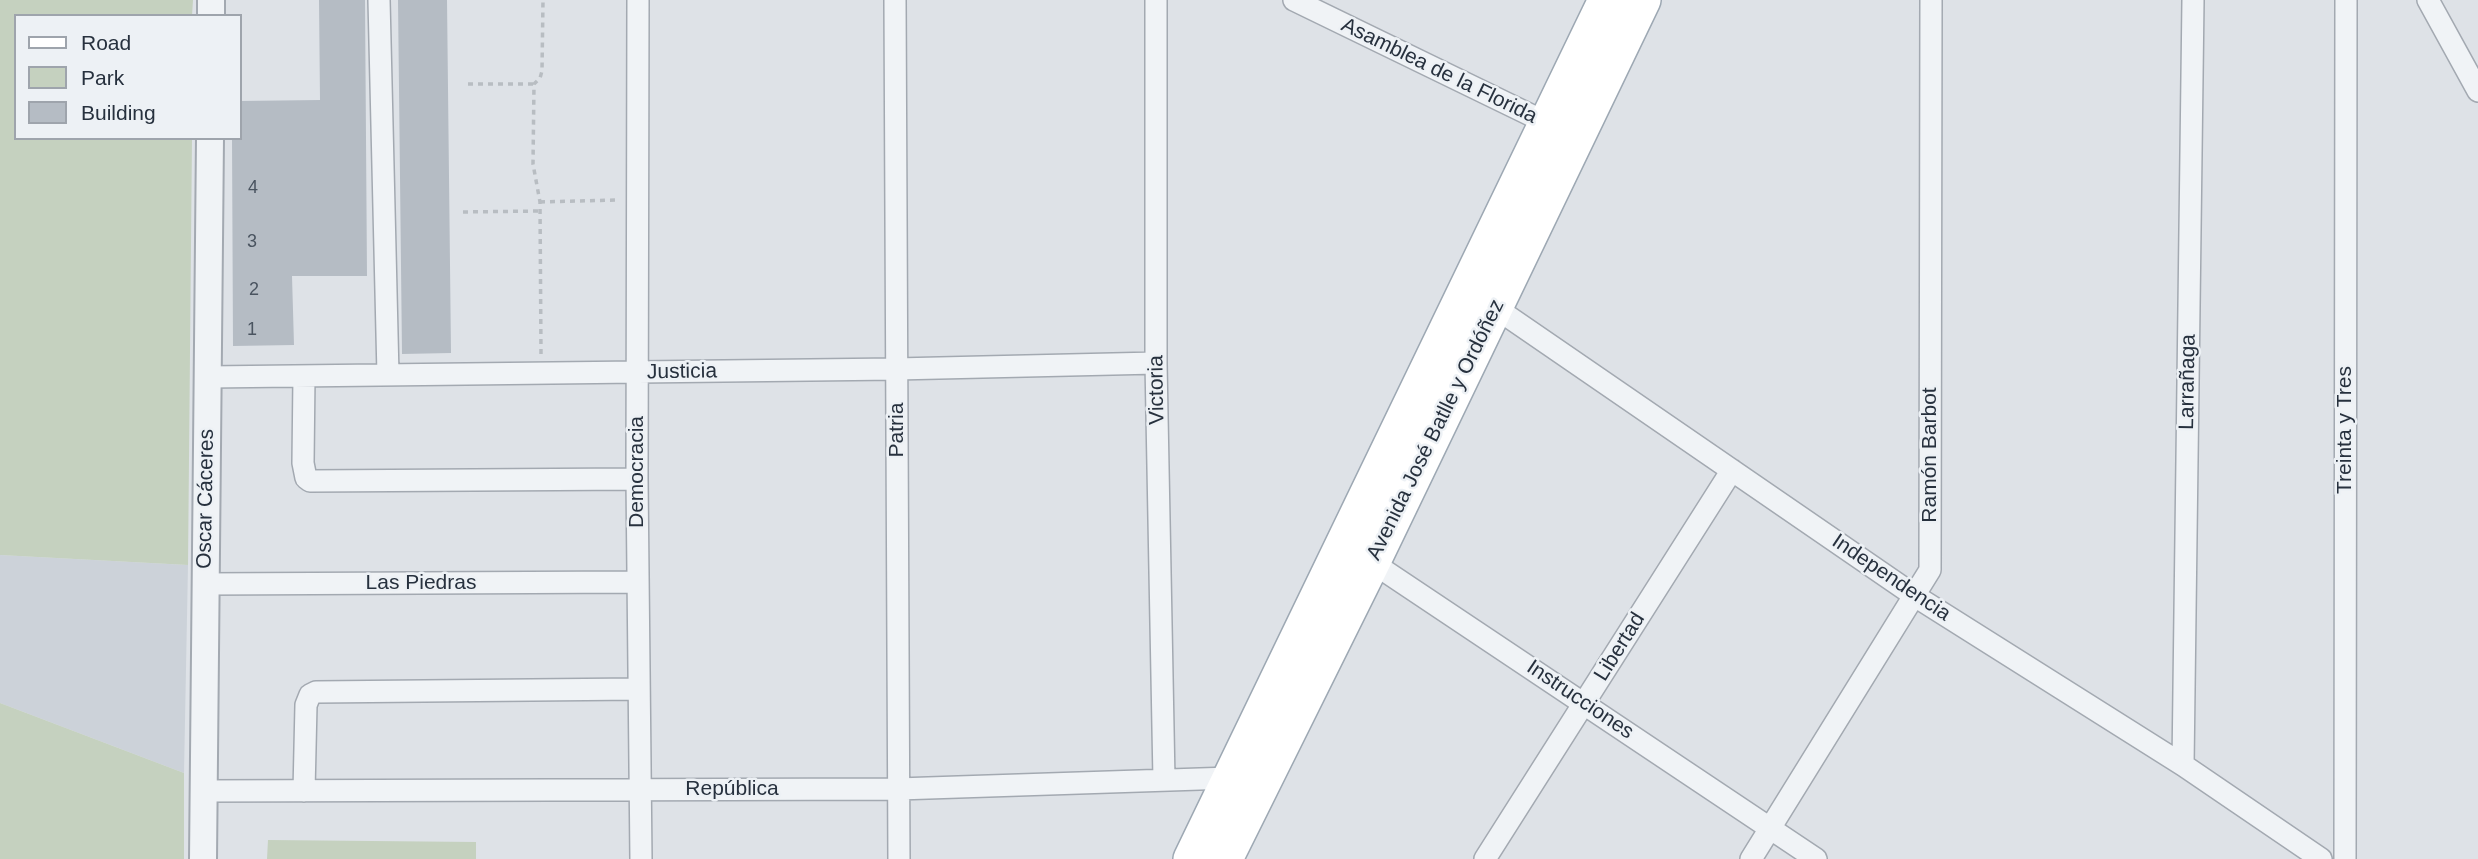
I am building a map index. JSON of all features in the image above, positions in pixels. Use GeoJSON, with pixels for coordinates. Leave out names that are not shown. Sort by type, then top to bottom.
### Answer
{"type":"FeatureCollection","features":[{"type":"Feature","properties":{"kind":"main road","name":"Avenida José Batlle y Ordóñez"},"geometry":{"type":"LineString","coordinates":[[1191,859],[1245,782],[1373,561],[1481,299],[1547,123],[1606,0]]}},
{"type":"Feature","properties":{"kind":"main road","name":"Avenida José Batlle y Ordóñez"},"geometry":{"type":"LineString","coordinates":[[1225,859],[1245,782],[1340,547],[1481,299],[1643,0]]}},
{"type":"Feature","properties":{"kind":"street"},"geometry":{"type":"LineString","coordinates":[[379,0],[388,375]]}},
{"type":"Feature","properties":{"kind":"street","name":"Democracia"},"geometry":{"type":"LineString","coordinates":[[638,0],[637,479],[640,859]]}},
{"type":"Feature","properties":{"kind":"street","name":"Patria"},"geometry":{"type":"LineString","coordinates":[[895,0],[899,859]]}},
{"type":"Feature","properties":{"kind":"street","name":"Victoria"},"geometry":{"type":"LineString","coordinates":[[1156,0],[1156,363],[1164,780]]}},
{"type":"Feature","properties":{"kind":"street","name":"Asamblea de la Florida"},"geometry":{"type":"LineString","coordinates":[[1294,0],[1547,123]]}},
{"type":"Feature","properties":{"kind":"street","name":"Ramón Barbot"},"geometry":{"type":"LineString","coordinates":[[1751,859],[1930,570],[1931,0]]}},
{"type":"Feature","properties":{"kind":"street","name":"Larrañaga"},"geometry":{"type":"LineString","coordinates":[[2183,765],[2193,0]]}},
{"type":"Feature","properties":{"kind":"street","name":"Treinta y Tres"},"geometry":{"type":"LineString","coordinates":[[2345,859],[2346,0]]}},
{"type":"Feature","properties":{"kind":"street"},"geometry":{"type":"LineString","coordinates":[[2428,0],[2478,91]]}},
{"type":"Feature","properties":{"kind":"street","name":"Oscar Cáceres"},"geometry":{"type":"LineString","coordinates":[[203,859],[210,140]]}},
{"type":"Feature","properties":{"kind":"street","name":"Independencia"},"geometry":{"type":"LineString","coordinates":[[1481,299],[1915,596],[2183,765],[2321,859]]}},
{"type":"Feature","properties":{"kind":"street","name":"Justicia"},"geometry":{"type":"LineString","coordinates":[[208,377],[896,369],[1156,363]]}},
{"type":"Feature","properties":{"kind":"street"},"geometry":{"type":"LineString","coordinates":[[304,376],[303,463],[306,478],[310,481],[637,479]]}},
{"type":"Feature","properties":{"kind":"street","name":"Libertad"},"geometry":{"type":"LineString","coordinates":[[1485,859],[1732,470]]}},
{"type":"Feature","properties":{"kind":"street","name":"Instrucciones"},"geometry":{"type":"LineString","coordinates":[[1340,547],[1373,561],[1816,859]]}},
{"type":"Feature","properties":{"kind":"street","name":"Las Piedras"},"geometry":{"type":"LineString","coordinates":[[205,584],[638,582]]}},
{"type":"Feature","properties":{"kind":"street"},"geometry":{"type":"LineString","coordinates":[[304,791],[306,705],[310,695],[316,692],[639,689]]}},
{"type":"Feature","properties":{"kind":"street","name":"República"},"geometry":{"type":"LineString","coordinates":[[203,791],[898,789],[1164,780],[1245,782]]}},
{"type":"Feature","properties":{"kind":"street"},"geometry":{"type":"LineString","coordinates":[[2292,838],[2297,859]]}},
{"type":"Feature","properties":{"kind":"path"},"geometry":{"type":"LineString","coordinates":[[468,84],[534,83],[540,78],[543,0]]}},
{"type":"Feature","properties":{"kind":"path"},"geometry":{"type":"LineString","coordinates":[[534,83],[533,163],[540,202],[541,373]]}},
{"type":"Feature","properties":{"kind":"path"},"geometry":{"type":"LineString","coordinates":[[540,202],[637,200]]}},
{"type":"Feature","properties":{"kind":"path"},"geometry":{"type":"LineString","coordinates":[[463,212],[540,211]]}},
{"type":"Feature","properties":{"kind":"shaded area"},"geometry":{"type":"Polygon","coordinates":[[[0,555],[188,565],[184,773],[0,703],[0,555]]]}},
{"type":"Feature","properties":{"kind":"green space"},"geometry":{"type":"Polygon","coordinates":[[[0,0],[193,0],[192,14],[14,14],[14,140],[192,140],[188,565],[0,555],[0,0]]]}},
{"type":"Feature","properties":{"kind":"green space"},"geometry":{"type":"Polygon","coordinates":[[[0,703],[184,773],[184,859],[0,859],[0,703]]]}},
{"type":"Feature","properties":{"kind":"green space"},"geometry":{"type":"Polygon","coordinates":[[[268,840],[476,842],[476,859],[267,859],[268,840]]]}},
{"type":"Feature","properties":{"kind":"building"},"geometry":{"type":"Polygon","coordinates":[[[319,0],[365,0],[367,276],[292,276],[294,345],[233,346],[232,140],[242,140],[242,101],[320,100],[319,0]]]}},
{"type":"Feature","properties":{"kind":"building"},"geometry":{"type":"Polygon","coordinates":[[[398,0],[447,0],[451,353],[402,354],[398,0]]]}}]}
